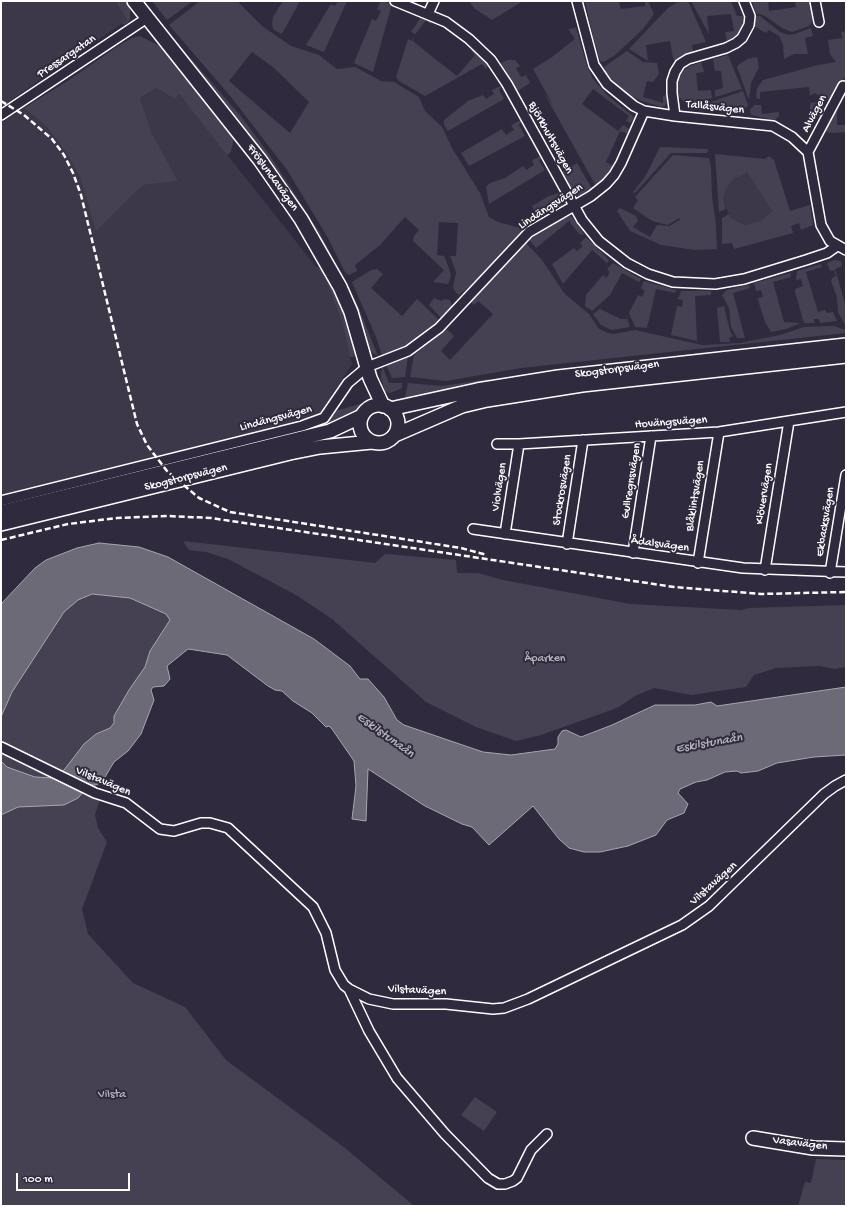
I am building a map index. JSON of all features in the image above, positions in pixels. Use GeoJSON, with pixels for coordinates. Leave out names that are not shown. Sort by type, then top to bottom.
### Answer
{"type":"FeatureCollection","features":[{"type":"Feature","properties":{"kind":"main road","name":"Fröslundavägen"},"geometry":{"type":"LineString","coordinates":[[134,1],[256,155],[301,219],[340,288],[351,312],[368,373],[386,407]]}},
{"type":"Feature","properties":{"kind":"main road","name":"Skogstorpsvägen"},"geometry":{"type":"LineString","coordinates":[[386,407],[558,377],[846,345]]}},
{"type":"Feature","properties":{"kind":"main road","name":"Skogstorpsvägen"},"geometry":{"type":"LineString","coordinates":[[395,435],[462,406],[487,400],[582,385],[846,356]]}},
{"type":"Feature","properties":{"kind":"main road","name":"Fröslundavägen"},"geometry":{"type":"LineString","coordinates":[[365,413],[368,373]]}},
{"type":"Feature","properties":{"kind":"main road"},"geometry":{"type":"LineString","coordinates":[[374,406],[386,407],[398,420],[398,428],[395,435],[383,443],[372,442],[362,432],[361,424],[365,413],[374,406]]}},
{"type":"Feature","properties":{"kind":"main road","name":"Skogstorpsvägen"},"geometry":{"type":"LineString","coordinates":[[1,512],[330,431],[365,413]]}},
{"type":"Feature","properties":{"kind":"main road","name":"Skogstorpsvägen"},"geometry":{"type":"LineString","coordinates":[[1,524],[290,453],[320,447],[372,442]]}},
{"type":"Feature","properties":{"kind":"main road","name":"Vasavägen"},"geometry":{"type":"LineString","coordinates":[[753,1138],[813,1148],[846,1149]]}},
{"type":"Feature","properties":{"kind":"street","name":"Björkhultsvägen"},"geometry":{"type":"LineString","coordinates":[[395,1],[446,22],[469,39],[491,60],[507,84],[574,206],[599,241],[627,263],[659,278],[686,284],[715,284],[744,278],[827,253],[837,246]]}},
{"type":"Feature","properties":{"kind":"street"},"geometry":{"type":"LineString","coordinates":[[428,14],[434,1]]}},
{"type":"Feature","properties":{"kind":"street","name":"Tallåsvägen"},"geometry":{"type":"LineString","coordinates":[[577,1],[589,52],[600,74],[615,93],[644,111],[675,116],[772,126],[792,137],[808,152]]}},
{"type":"Feature","properties":{"kind":"street"},"geometry":{"type":"LineString","coordinates":[[675,116],[672,93],[672,81],[675,72],[680,64],[688,58],[726,48],[742,38],[748,27],[750,16],[744,1]]}},
{"type":"Feature","properties":{"kind":"street"},"geometry":{"type":"LineString","coordinates":[[815,1],[819,22]]}},
{"type":"Feature","properties":{"kind":"street","name":"Pressargatan"},"geometry":{"type":"LineString","coordinates":[[1,115],[147,18]]}},
{"type":"Feature","properties":{"kind":"street","name":"Alvägen"},"geometry":{"type":"LineString","coordinates":[[808,152],[843,86]]}},
{"type":"Feature","properties":{"kind":"street","name":"Lindängsvägen"},"geometry":{"type":"LineString","coordinates":[[1,501],[316,422],[324,418],[348,383],[408,351],[429,336],[450,317],[529,232],[600,189],[614,175],[644,111]]}},
{"type":"Feature","properties":{"kind":"street"},"geometry":{"type":"LineString","coordinates":[[808,152],[821,226],[830,241],[846,250]]}},
{"type":"Feature","properties":{"kind":"street","name":"Hovängsvägen"},"geometry":{"type":"LineString","coordinates":[[497,444],[718,432],[846,412]]}},
{"type":"Feature","properties":{"kind":"street","name":"Klövervägen"},"geometry":{"type":"LineString","coordinates":[[765,570],[789,421]]}},
{"type":"Feature","properties":{"kind":"street","name":"Blåklintsvägen"},"geometry":{"type":"LineString","coordinates":[[698,563],[718,432]]}},
{"type":"Feature","properties":{"kind":"street","name":"Gullregnsvägen"},"geometry":{"type":"LineString","coordinates":[[633,554],[651,436]]}},
{"type":"Feature","properties":{"kind":"street","name":"Stockrosvägen"},"geometry":{"type":"LineString","coordinates":[[567,544],[583,440]]}},
{"type":"Feature","properties":{"kind":"street","name":"Violvägen"},"geometry":{"type":"LineString","coordinates":[[505,534],[519,444]]}},
{"type":"Feature","properties":{"kind":"street","name":"Ekbacksvägen"},"geometry":{"type":"LineString","coordinates":[[830,573],[846,475]]}},
{"type":"Feature","properties":{"kind":"street","name":"Ådalsvägen"},"geometry":{"type":"LineString","coordinates":[[473,529],[698,563],[765,570],[830,573],[846,572]]}},
{"type":"Feature","properties":{"kind":"street","name":"Vilstavägen"},"geometry":{"type":"LineString","coordinates":[[1,747],[88,790],[126,804],[152,825],[167,831],[210,823],[228,828],[313,907],[326,933],[335,970],[344,985],[349,989],[369,999],[393,1004],[446,1004],[493,1009],[504,1008],[528,999],[668,933],[692,919],[729,888],[824,794],[846,780]]}},
{"type":"Feature","properties":{"kind":"street"},"geometry":{"type":"LineString","coordinates":[[349,989],[369,1031],[397,1078],[440,1129],[488,1178],[498,1184],[505,1184],[513,1181],[517,1178],[531,1150],[547,1134]]}},
{"type":"Feature","properties":{"kind":"shaded area"},"geometry":{"type":"Polygon","coordinates":[[[1,1],[115,1],[127,20],[1,107],[1,1]]]}},
{"type":"Feature","properties":{"kind":"shaded area"},"geometry":{"type":"Polygon","coordinates":[[[156,88],[175,99],[179,94],[325,278],[342,322],[352,364],[318,416],[1,497],[1,123],[24,108],[47,127],[64,149],[80,177],[96,232],[143,185],[178,181],[152,133],[140,98],[156,88]]]}},
{"type":"Feature","properties":{"kind":"shaded area"},"geometry":{"type":"Polygon","coordinates":[[[747,172],[772,211],[760,221],[745,225],[730,217],[723,199],[726,189],[735,177],[739,177],[747,172]]]}},
{"type":"Feature","properties":{"kind":"green space"},"geometry":{"type":"Polygon","coordinates":[[[115,1],[126,1],[130,7],[130,20],[124,25],[122,23],[127,20],[115,1]]]}},
{"type":"Feature","properties":{"kind":"green space"},"geometry":{"type":"Polygon","coordinates":[[[152,1],[193,1],[167,20],[152,1]]]}},
{"type":"Feature","properties":{"kind":"green space"},"geometry":{"type":"Polygon","coordinates":[[[200,1],[240,1],[239,3],[262,26],[291,46],[319,55],[337,69],[355,67],[381,81],[394,82],[419,97],[425,111],[442,127],[452,148],[480,193],[489,217],[498,222],[523,230],[472,285],[459,295],[453,288],[456,272],[450,256],[456,256],[458,223],[439,222],[437,255],[444,256],[449,268],[451,276],[448,284],[433,282],[444,270],[413,241],[414,236],[419,230],[405,217],[380,245],[355,265],[357,271],[349,275],[346,274],[328,238],[287,170],[231,97],[169,25],[200,1]],[[252,52],[229,81],[290,133],[309,102],[273,67],[252,52]]]}},
{"type":"Feature","properties":{"kind":"green space"},"geometry":{"type":"Polygon","coordinates":[[[283,1],[300,1],[281,34],[273,29],[272,24],[273,17],[283,1]]]}},
{"type":"Feature","properties":{"kind":"green space"},"geometry":{"type":"Polygon","coordinates":[[[339,1],[347,1],[324,52],[306,45],[331,4],[334,6],[339,1]]]}},
{"type":"Feature","properties":{"kind":"green space"},"geometry":{"type":"Polygon","coordinates":[[[381,1],[392,4],[373,72],[354,63],[372,19],[376,21],[381,11],[377,9],[381,1]]]}},
{"type":"Feature","properties":{"kind":"green space"},"geometry":{"type":"Polygon","coordinates":[[[469,1],[523,1],[492,20],[474,8],[469,1]]]}},
{"type":"Feature","properties":{"kind":"green space"},"geometry":{"type":"Polygon","coordinates":[[[585,1],[619,2],[621,9],[645,6],[645,1],[648,1],[654,14],[643,29],[614,56],[603,62],[600,61],[585,1]]]}},
{"type":"Feature","properties":{"kind":"green space"},"geometry":{"type":"Polygon","coordinates":[[[679,1],[688,1],[706,42],[692,45],[693,51],[675,61],[673,58],[670,41],[646,45],[648,61],[629,49],[668,8],[679,1]]]}},
{"type":"Feature","properties":{"kind":"green space"},"geometry":{"type":"Polygon","coordinates":[[[691,1],[731,1],[737,16],[744,16],[742,26],[738,34],[727,41],[725,32],[734,31],[731,14],[707,16],[709,34],[691,1]]]}},
{"type":"Feature","properties":{"kind":"green space"},"geometry":{"type":"Polygon","coordinates":[[[752,1],[768,1],[769,11],[796,7],[795,1],[812,1],[814,11],[811,23],[809,26],[792,32],[782,28],[765,16],[756,13],[752,1]]]}},
{"type":"Feature","properties":{"kind":"green space"},"geometry":{"type":"Polygon","coordinates":[[[422,16],[431,20],[431,24],[426,20],[414,36],[415,34],[411,32],[422,16]]]}},
{"type":"Feature","properties":{"kind":"green space"},"geometry":{"type":"Polygon","coordinates":[[[755,16],[760,16],[780,32],[788,35],[811,28],[813,36],[805,38],[808,54],[794,54],[784,59],[783,45],[779,36],[769,30],[766,33],[754,26],[755,16]]]}},
{"type":"Feature","properties":{"kind":"green space"},"geometry":{"type":"Polygon","coordinates":[[[164,28],[240,115],[269,154],[320,233],[342,277],[285,181],[273,166],[267,162],[162,30],[164,28]]]}},
{"type":"Feature","properties":{"kind":"green space"},"geometry":{"type":"Polygon","coordinates":[[[576,28],[587,66],[593,79],[609,97],[634,117],[631,123],[626,121],[629,116],[593,89],[582,104],[618,131],[623,125],[629,129],[628,134],[620,131],[606,162],[613,166],[606,177],[596,186],[544,93],[554,107],[533,69],[552,57],[575,39],[568,29],[576,28]]]}},
{"type":"Feature","properties":{"kind":"green space"},"geometry":{"type":"Polygon","coordinates":[[[846,31],[846,75],[839,88],[828,100],[814,93],[810,96],[809,87],[760,92],[760,99],[756,98],[757,88],[763,80],[818,65],[836,62],[830,54],[828,40],[842,38],[841,32],[846,31]]]}},
{"type":"Feature","properties":{"kind":"green space"},"geometry":{"type":"Polygon","coordinates":[[[140,36],[164,48],[234,137],[231,152],[227,155],[179,94],[175,99],[156,88],[140,98],[152,133],[178,181],[143,185],[96,232],[80,177],[64,149],[47,127],[24,108],[69,80],[118,46],[132,38],[140,36]]]}},
{"type":"Feature","properties":{"kind":"green space"},"geometry":{"type":"Polygon","coordinates":[[[414,37],[413,41],[457,76],[475,55],[471,51],[473,50],[489,63],[486,69],[482,64],[425,96],[399,81],[396,77],[408,39],[412,41],[414,37]]]}},
{"type":"Feature","properties":{"kind":"green space"},"geometry":{"type":"Polygon","coordinates":[[[627,51],[643,62],[657,63],[659,74],[653,82],[647,81],[643,97],[663,103],[663,96],[666,95],[668,101],[665,106],[662,107],[628,95],[606,72],[604,67],[627,51]]]}},
{"type":"Feature","properties":{"kind":"green space"},"geometry":{"type":"Polygon","coordinates":[[[728,55],[742,89],[715,97],[715,90],[723,88],[721,71],[715,71],[713,59],[728,55]]]}},
{"type":"Feature","properties":{"kind":"green space"},"geometry":{"type":"Polygon","coordinates":[[[757,57],[759,67],[751,83],[749,100],[737,67],[739,64],[748,59],[757,57]]]}},
{"type":"Feature","properties":{"kind":"green space"},"geometry":{"type":"Polygon","coordinates":[[[507,60],[515,60],[520,66],[516,68],[521,77],[526,75],[530,83],[516,92],[500,64],[507,60]]]}},
{"type":"Feature","properties":{"kind":"green space"},"geometry":{"type":"Polygon","coordinates":[[[701,62],[704,72],[696,73],[698,91],[711,90],[712,98],[697,103],[691,108],[679,97],[676,87],[678,75],[688,67],[701,62]]]}},
{"type":"Feature","properties":{"kind":"green space"},"geometry":{"type":"Polygon","coordinates":[[[503,85],[499,90],[504,99],[448,131],[444,125],[444,120],[468,101],[483,95],[486,99],[494,94],[492,90],[503,85]]]}},
{"type":"Feature","properties":{"kind":"green space"},"geometry":{"type":"Polygon","coordinates":[[[743,91],[748,105],[741,114],[697,110],[705,104],[743,91]]]}},
{"type":"Feature","properties":{"kind":"green space"},"geometry":{"type":"Polygon","coordinates":[[[819,102],[824,106],[825,111],[821,116],[810,113],[810,103],[819,102]]]}},
{"type":"Feature","properties":{"kind":"green space"},"geometry":{"type":"Polygon","coordinates":[[[754,105],[761,105],[762,114],[779,112],[779,116],[775,120],[751,115],[750,110],[754,105]]]}},
{"type":"Feature","properties":{"kind":"green space"},"geometry":{"type":"Polygon","coordinates":[[[837,110],[837,125],[846,125],[846,132],[831,133],[824,131],[834,111],[837,110]]]}},
{"type":"Feature","properties":{"kind":"green space"},"geometry":{"type":"Polygon","coordinates":[[[523,119],[519,125],[525,136],[469,166],[461,153],[502,129],[506,135],[514,130],[511,125],[523,119]]]}},
{"type":"Feature","properties":{"kind":"green space"},"geometry":{"type":"Polygon","coordinates":[[[660,147],[709,149],[707,153],[671,153],[635,193],[633,192],[645,177],[660,147]]]}},
{"type":"Feature","properties":{"kind":"green space"},"geometry":{"type":"Polygon","coordinates":[[[715,154],[765,159],[769,156],[774,160],[790,211],[810,205],[813,225],[801,230],[799,223],[791,226],[793,233],[734,249],[732,243],[722,244],[722,218],[729,214],[730,217],[745,225],[760,221],[772,211],[747,172],[739,177],[735,177],[726,189],[723,199],[726,209],[719,212],[715,154]]]}},
{"type":"Feature","properties":{"kind":"green space"},"geometry":{"type":"Polygon","coordinates":[[[543,155],[539,161],[545,170],[489,204],[486,187],[490,183],[505,178],[523,166],[526,170],[534,165],[532,160],[543,155]]]}},
{"type":"Feature","properties":{"kind":"green space"},"geometry":{"type":"Polygon","coordinates":[[[673,155],[709,158],[711,167],[717,249],[695,250],[661,245],[630,231],[617,211],[620,208],[636,216],[638,221],[633,227],[650,237],[657,225],[669,226],[680,220],[679,218],[668,225],[652,221],[633,208],[638,200],[635,197],[673,155]]]}},
{"type":"Feature","properties":{"kind":"green space"},"geometry":{"type":"Polygon","coordinates":[[[577,163],[592,189],[576,196],[562,172],[577,163]]]}},
{"type":"Feature","properties":{"kind":"green space"},"geometry":{"type":"Polygon","coordinates":[[[559,193],[564,201],[561,207],[557,210],[553,204],[536,214],[532,206],[549,196],[559,193]]]}},
{"type":"Feature","properties":{"kind":"green space"},"geometry":{"type":"Polygon","coordinates":[[[569,216],[572,217],[584,234],[579,234],[569,221],[536,248],[529,240],[550,225],[569,216]]]}},
{"type":"Feature","properties":{"kind":"green space"},"geometry":{"type":"Polygon","coordinates":[[[586,237],[609,260],[607,263],[592,250],[563,284],[552,264],[574,248],[577,251],[583,246],[580,243],[586,237]]]}},
{"type":"Feature","properties":{"kind":"green space"},"geometry":{"type":"Polygon","coordinates":[[[526,243],[542,260],[564,293],[589,314],[599,329],[608,333],[614,334],[635,330],[702,345],[740,343],[780,335],[804,327],[834,326],[845,330],[846,333],[521,368],[446,381],[410,377],[414,355],[447,329],[454,336],[441,351],[450,360],[493,314],[478,301],[474,305],[471,302],[526,243]]]}},
{"type":"Feature","properties":{"kind":"green space"},"geometry":{"type":"Polygon","coordinates":[[[834,260],[841,261],[842,266],[835,269],[846,307],[846,327],[838,312],[837,297],[831,281],[832,278],[836,276],[834,270],[830,271],[827,263],[834,260]]]}},
{"type":"Feature","properties":{"kind":"green space"},"geometry":{"type":"Polygon","coordinates":[[[613,263],[641,279],[639,282],[622,273],[610,295],[592,311],[585,306],[586,295],[603,275],[606,278],[610,272],[607,269],[613,263]]]}},
{"type":"Feature","properties":{"kind":"green space"},"geometry":{"type":"Polygon","coordinates":[[[821,264],[822,267],[806,272],[818,312],[825,310],[827,313],[833,312],[837,321],[820,323],[819,319],[814,319],[814,323],[804,323],[795,292],[795,289],[803,286],[801,279],[796,280],[797,271],[821,264]]]}},
{"type":"Feature","properties":{"kind":"green space"},"geometry":{"type":"Polygon","coordinates":[[[315,266],[325,272],[334,287],[343,308],[357,356],[350,357],[342,322],[325,278],[315,266]]]}},
{"type":"Feature","properties":{"kind":"green space"},"geometry":{"type":"Polygon","coordinates":[[[377,269],[383,274],[371,288],[402,316],[417,299],[439,320],[425,333],[408,345],[382,356],[376,337],[352,282],[371,270],[377,269]]]}},
{"type":"Feature","properties":{"kind":"green space"},"geometry":{"type":"Polygon","coordinates":[[[791,273],[791,277],[773,282],[784,322],[801,323],[786,329],[771,332],[765,322],[758,300],[758,298],[763,297],[761,290],[756,291],[754,283],[791,273]]]}},
{"type":"Feature","properties":{"kind":"green space"},"geometry":{"type":"Polygon","coordinates":[[[644,281],[676,290],[675,293],[656,289],[647,328],[635,327],[629,313],[638,295],[642,297],[645,291],[641,288],[644,281]]]}},
{"type":"Feature","properties":{"kind":"green space"},"geometry":{"type":"Polygon","coordinates":[[[749,285],[750,288],[733,293],[745,338],[737,338],[731,327],[729,308],[722,295],[727,290],[749,285]]]}},
{"type":"Feature","properties":{"kind":"green space"},"geometry":{"type":"Polygon","coordinates":[[[347,287],[358,306],[378,356],[369,351],[347,287]]]}},
{"type":"Feature","properties":{"kind":"green space"},"geometry":{"type":"Polygon","coordinates":[[[681,291],[711,291],[711,295],[695,296],[697,341],[671,335],[677,306],[682,307],[683,300],[678,299],[681,291]]]}},
{"type":"Feature","properties":{"kind":"green space"},"geometry":{"type":"Polygon","coordinates":[[[434,298],[441,301],[445,299],[450,300],[452,306],[441,318],[429,305],[434,298]]]}},
{"type":"Feature","properties":{"kind":"green space"},"geometry":{"type":"Polygon","coordinates":[[[724,306],[730,331],[733,336],[729,338],[730,342],[720,342],[717,308],[724,306]]]}},
{"type":"Feature","properties":{"kind":"green space"},"geometry":{"type":"Polygon","coordinates":[[[600,309],[621,319],[627,319],[630,327],[612,330],[601,325],[593,314],[600,309]]]}},
{"type":"Feature","properties":{"kind":"green space"},"geometry":{"type":"Polygon","coordinates":[[[408,356],[405,377],[392,378],[386,365],[408,356]]]}},
{"type":"Feature","properties":{"kind":"green space"},"geometry":{"type":"Polygon","coordinates":[[[382,366],[389,383],[402,383],[402,388],[390,393],[385,392],[381,377],[382,366]]]}},
{"type":"Feature","properties":{"kind":"green space"},"geometry":{"type":"Polygon","coordinates":[[[489,379],[491,386],[406,404],[405,397],[408,383],[442,386],[489,379]]]}},
{"type":"Feature","properties":{"kind":"green space"},"geometry":{"type":"Polygon","coordinates":[[[364,403],[359,411],[341,424],[274,439],[327,422],[335,411],[364,403]]]}},
{"type":"Feature","properties":{"kind":"green space","name":"Åparken"},"geometry":{"type":"Polygon","coordinates":[[[183,541],[375,563],[385,554],[456,560],[457,573],[478,573],[503,580],[630,604],[741,610],[749,608],[846,605],[846,667],[835,669],[819,666],[776,668],[754,675],[746,687],[691,695],[654,688],[635,696],[617,708],[541,735],[516,741],[476,727],[426,702],[332,619],[296,595],[228,559],[206,552],[189,550],[183,541]]]}},
{"type":"Feature","properties":{"kind":"green space","name":"Vilsta"},"geometry":{"type":"Polygon","coordinates":[[[151,576],[180,635],[127,719],[65,787],[100,799],[95,815],[98,828],[107,842],[82,909],[88,934],[133,983],[185,1007],[226,1060],[345,1148],[414,1206],[1,1206],[1,657],[55,595],[151,576]]]}},
{"type":"Feature","properties":{"kind":"green space"},"geometry":{"type":"Polygon","coordinates":[[[475,1097],[497,1112],[484,1131],[461,1115],[475,1097]]]}},
{"type":"Feature","properties":{"kind":"green space"},"geometry":{"type":"Polygon","coordinates":[[[816,1159],[846,1160],[846,1206],[798,1206],[805,1182],[811,1183],[816,1159]]]}},
{"type":"Feature","properties":{"kind":"water","name":"Eskilstunaån"},"geometry":{"type":"Polygon","coordinates":[[[99,543],[139,547],[168,557],[314,639],[350,666],[360,679],[368,679],[384,697],[397,720],[404,725],[483,752],[511,755],[555,749],[558,744],[558,737],[562,731],[566,730],[581,737],[612,725],[655,705],[695,705],[711,702],[717,706],[846,687],[846,755],[814,757],[777,763],[758,771],[741,773],[737,771],[725,772],[707,780],[696,782],[680,789],[678,793],[688,804],[684,813],[667,820],[656,835],[628,846],[600,852],[584,852],[569,848],[559,839],[533,806],[489,845],[472,827],[462,824],[425,806],[368,769],[366,821],[352,819],[356,786],[354,761],[332,729],[329,726],[326,727],[312,713],[293,701],[282,691],[275,690],[268,686],[227,655],[188,649],[167,666],[170,679],[164,686],[153,687],[151,690],[154,700],[141,734],[128,751],[114,762],[102,782],[96,785],[89,785],[78,798],[64,805],[18,807],[1,815],[1,761],[7,767],[35,777],[53,778],[64,770],[84,744],[96,734],[110,728],[114,723],[114,716],[129,690],[145,667],[150,651],[170,620],[166,614],[130,598],[92,594],[78,600],[64,612],[12,692],[1,717],[1,604],[35,568],[46,560],[77,548],[99,543]]]}},
{"type":"Feature","properties":{"kind":"railway"},"geometry":{"type":"LineString","coordinates":[[1,101],[24,115],[52,139],[64,155],[73,173],[81,195],[137,424],[147,445],[167,471],[199,498],[230,512],[461,548],[487,555]]}},
{"type":"Feature","properties":{"kind":"railway"},"geometry":{"type":"LineString","coordinates":[[1,540],[68,524],[117,518],[167,516],[211,518],[674,587],[761,594],[846,592]]}}]}
